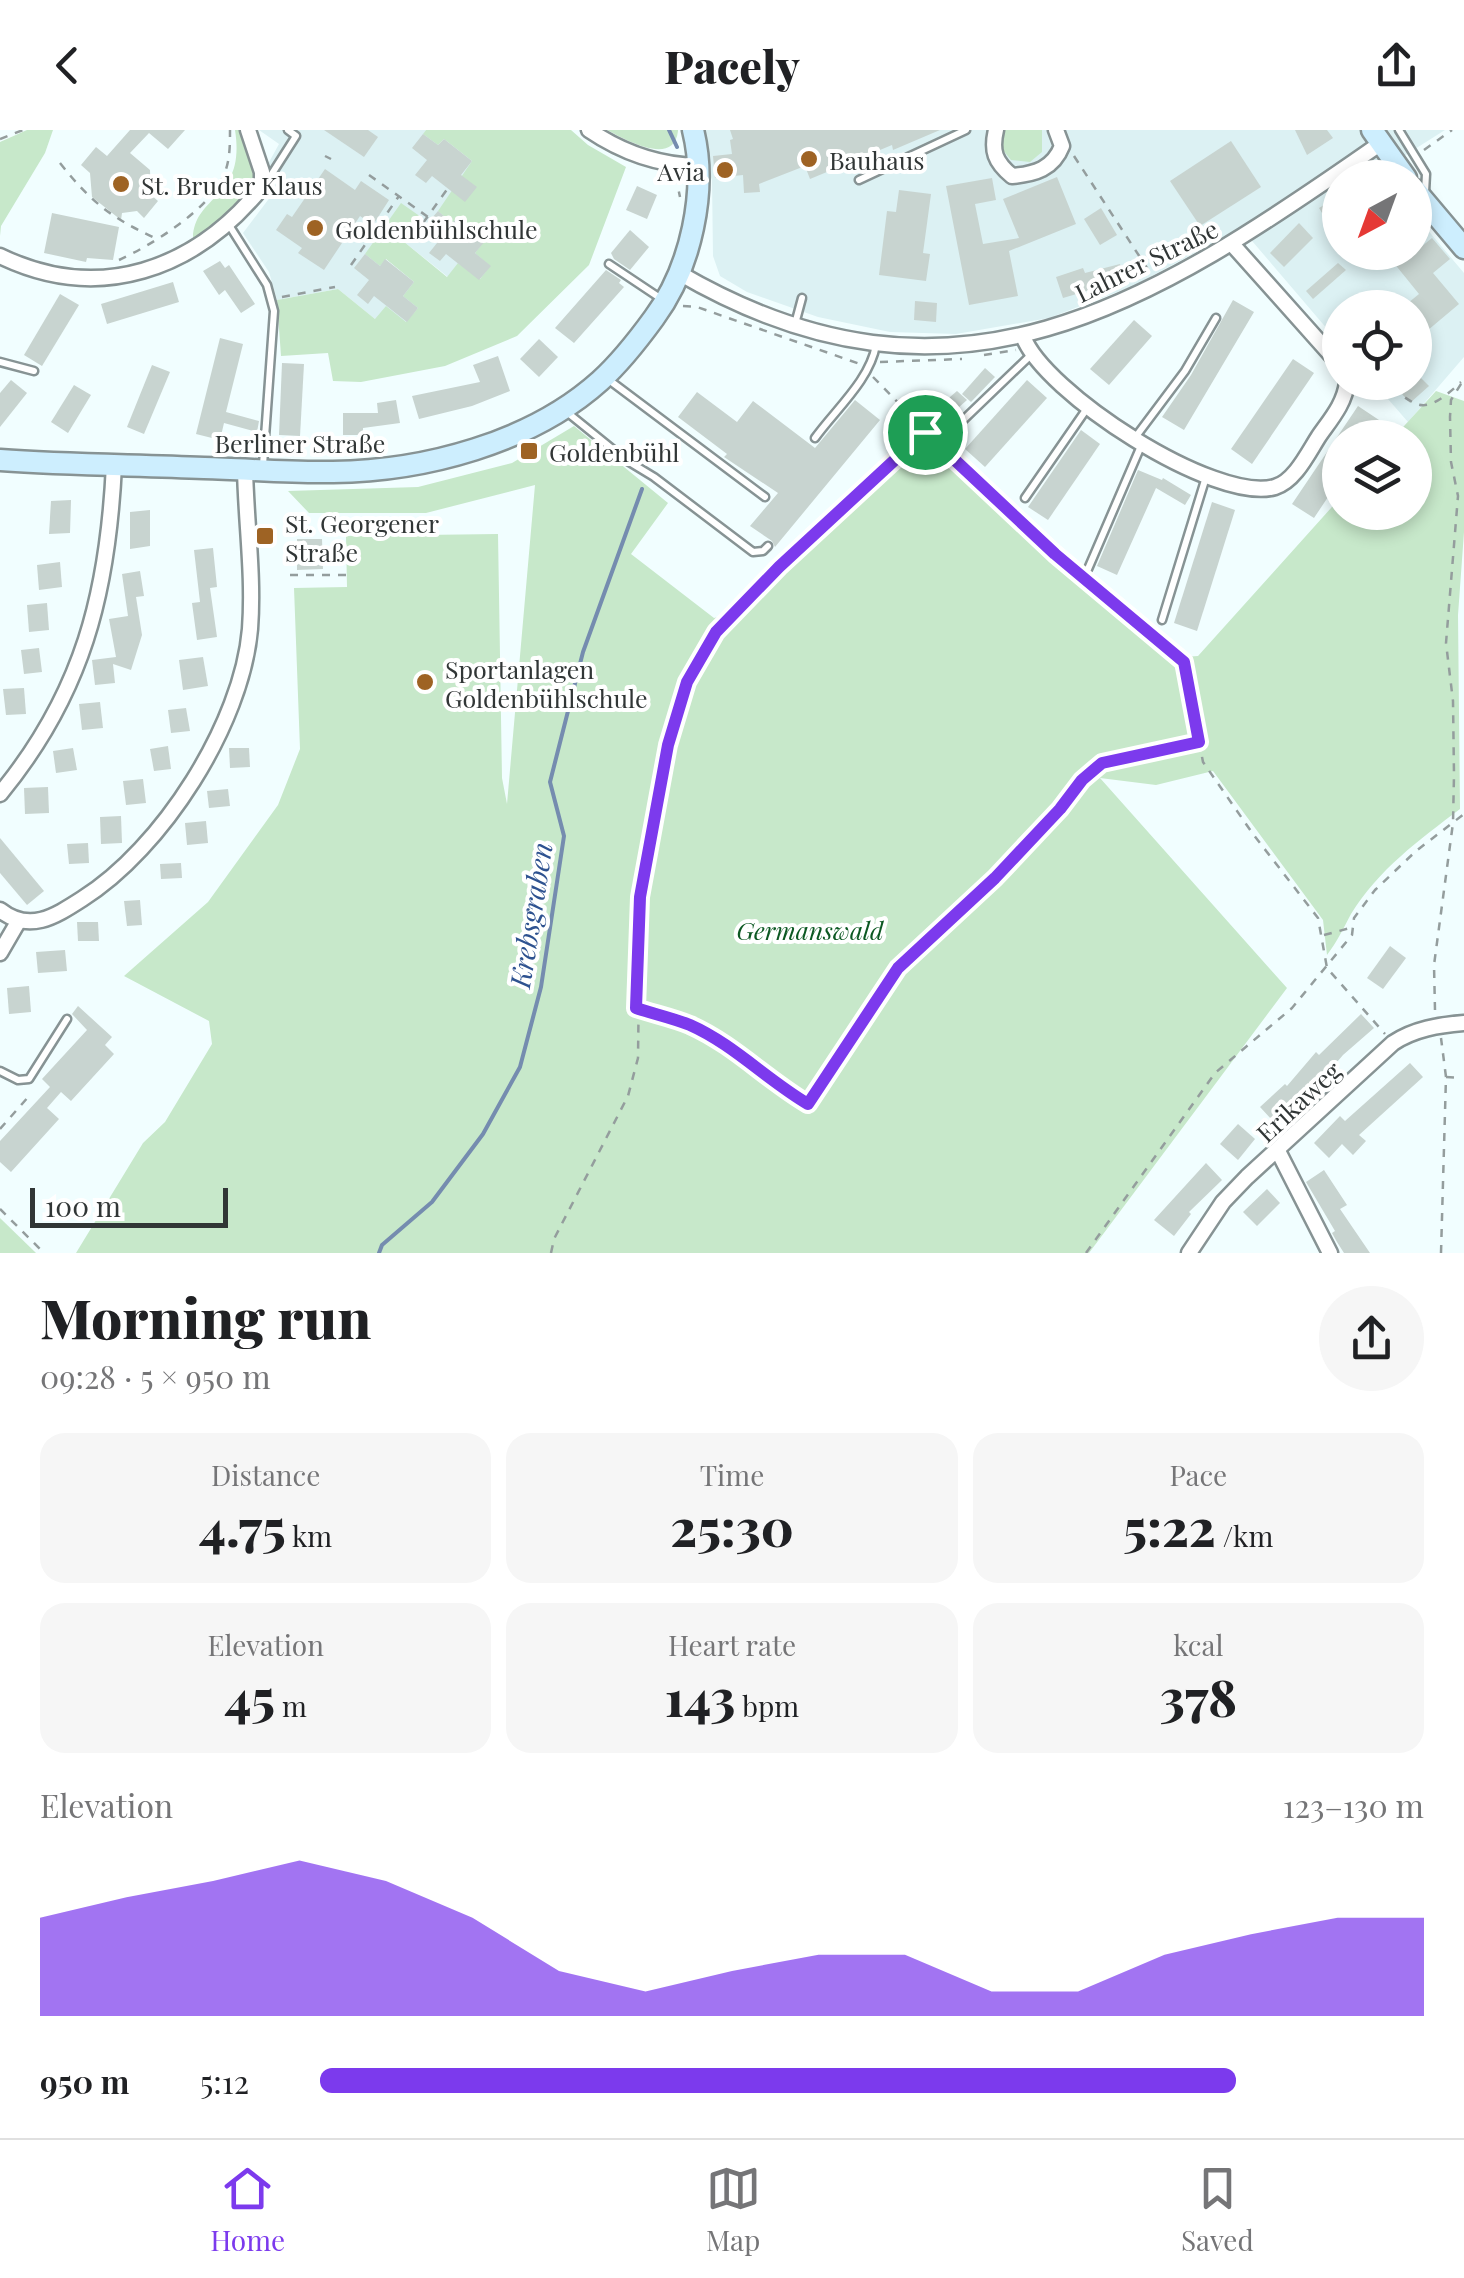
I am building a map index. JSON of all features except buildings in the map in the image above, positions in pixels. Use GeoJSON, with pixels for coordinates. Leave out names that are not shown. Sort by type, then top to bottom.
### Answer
{"type":"FeatureCollection","features":[{"type":"Feature","properties":{"kind":"street"},"geometry":{"type":"LineString","coordinates":[[0,256],[52,276],[125,276],[182,255],[228,224],[262,188],[262,172],[248,130]]}},
{"type":"Feature","properties":{"kind":"street"},"geometry":{"type":"LineString","coordinates":[[589,130],[653,162],[697,166]]}},
{"type":"Feature","properties":{"kind":"street","name":"Berliner Straße"},"geometry":{"type":"LineString","coordinates":[[0,460],[337,472],[399,466],[459,452],[525,430],[599,382],[671,303],[694,218],[697,166],[692,130]]}},
{"type":"Feature","properties":{"kind":"street"},"geometry":{"type":"LineString","coordinates":[[996,130],[992,147],[998,166],[1012,176],[1032,174],[1051,165],[1060,154],[1059,134]]}},
{"type":"Feature","properties":{"kind":"street"},"geometry":{"type":"LineString","coordinates":[[1376,136],[1393,160]]}},
{"type":"Feature","properties":{"kind":"street","name":"Lahrer Straße"},"geometry":{"type":"LineString","coordinates":[[679,273],[795,325],[838,338],[950,347],[1023,336],[1110,308],[1232,244],[1376,136]]}},
{"type":"Feature","properties":{"kind":"street"},"geometry":{"type":"LineString","coordinates":[[1432,210],[1464,248]]}},
{"type":"Feature","properties":{"kind":"street"},"geometry":{"type":"LineString","coordinates":[[1232,244],[1322,345]]}},
{"type":"Feature","properties":{"kind":"street"},"geometry":{"type":"LineString","coordinates":[[1023,336],[1033,354],[1088,406],[1137,442],[1229,485],[1259,490],[1280,485],[1292,476],[1342,400]]}},
{"type":"Feature","properties":{"kind":"street"},"geometry":{"type":"LineString","coordinates":[[0,794],[44,732],[89,637],[105,566],[114,464]]}},
{"type":"Feature","properties":{"kind":"street"},"geometry":{"type":"LineString","coordinates":[[0,910],[18,922],[36,923],[58,914],[136,858],[173,810],[209,752],[242,669],[250,632],[253,470]]}},
{"type":"Feature","properties":{"kind":"street"},"geometry":{"type":"LineString","coordinates":[[0,953],[18,922]]}},
{"type":"Feature","properties":{"kind":"street","name":"Erikaweg"},"geometry":{"type":"LineString","coordinates":[[1189,1253],[1223,1202],[1393,1043],[1405,1035],[1440,1025],[1464,1023]]}},
{"type":"Feature","properties":{"kind":"street"},"geometry":{"type":"LineString","coordinates":[[1278,1151],[1330,1253]]}},
{"type":"Feature","properties":{"kind":"lane"},"geometry":{"type":"LineString","coordinates":[[262,188],[296,136],[288,130]]}},
{"type":"Feature","properties":{"kind":"lane"},"geometry":{"type":"LineString","coordinates":[[858,180],[966,130]]}},
{"type":"Feature","properties":{"kind":"lane"},"geometry":{"type":"LineString","coordinates":[[1400,130],[1418,160]]}},
{"type":"Feature","properties":{"kind":"lane"},"geometry":{"type":"LineString","coordinates":[[228,224],[268,285],[274,311],[253,470]]}},
{"type":"Feature","properties":{"kind":"lane"},"geometry":{"type":"LineString","coordinates":[[610,264],[671,303]]}},
{"type":"Feature","properties":{"kind":"lane"},"geometry":{"type":"LineString","coordinates":[[795,325],[802,298]]}},
{"type":"Feature","properties":{"kind":"lane"},"geometry":{"type":"LineString","coordinates":[[1088,568],[1137,442],[1216,318]]}},
{"type":"Feature","properties":{"kind":"lane"},"geometry":{"type":"LineString","coordinates":[[814,438],[866,370],[876,344]]}},
{"type":"Feature","properties":{"kind":"lane"},"geometry":{"type":"LineString","coordinates":[[957,426],[1033,354]]}},
{"type":"Feature","properties":{"kind":"lane"},"geometry":{"type":"LineString","coordinates":[[0,362],[34,371]]}},
{"type":"Feature","properties":{"kind":"lane"},"geometry":{"type":"LineString","coordinates":[[613,383],[715,464],[765,497]]}},
{"type":"Feature","properties":{"kind":"lane"},"geometry":{"type":"LineString","coordinates":[[1026,498],[1088,406]]}},
{"type":"Feature","properties":{"kind":"lane"},"geometry":{"type":"LineString","coordinates":[[564,408],[626,460],[752,552],[768,546]]}},
{"type":"Feature","properties":{"kind":"lane"},"geometry":{"type":"LineString","coordinates":[[1162,620],[1206,476]]}},
{"type":"Feature","properties":{"kind":"lane"},"geometry":{"type":"LineString","coordinates":[[0,1070],[18,1080],[30,1079],[68,1019]]}},
{"type":"Feature","properties":{"kind":"path"},"geometry":{"type":"LineString","coordinates":[[0,139],[23,130]]}},
{"type":"Feature","properties":{"kind":"path"},"geometry":{"type":"LineString","coordinates":[[107,266],[178,226],[221,182],[228,166],[230,130]]}},
{"type":"Feature","properties":{"kind":"path"},"geometry":{"type":"LineString","coordinates":[[1415,154],[1452,130]]}},
{"type":"Feature","properties":{"kind":"path"},"geometry":{"type":"LineString","coordinates":[[1059,134],[1158,284]]}},
{"type":"Feature","properties":{"kind":"path"},"geometry":{"type":"LineString","coordinates":[[325,156],[331,160]]}},
{"type":"Feature","properties":{"kind":"path"},"geometry":{"type":"LineString","coordinates":[[60,163],[87,198],[116,220],[158,239]]}},
{"type":"Feature","properties":{"kind":"path"},"geometry":{"type":"LineString","coordinates":[[369,174],[428,217]]}},
{"type":"Feature","properties":{"kind":"path"},"geometry":{"type":"LineString","coordinates":[[665,175],[676,183]]}},
{"type":"Feature","properties":{"kind":"path"},"geometry":{"type":"LineString","coordinates":[[423,223],[448,188]]}},
{"type":"Feature","properties":{"kind":"path"},"geometry":{"type":"LineString","coordinates":[[351,266],[399,196]]}},
{"type":"Feature","properties":{"kind":"path"},"geometry":{"type":"LineString","coordinates":[[271,299],[335,287]]}},
{"type":"Feature","properties":{"kind":"path"},"geometry":{"type":"LineString","coordinates":[[671,303],[697,307],[858,362],[925,432],[1055,554],[1184,662],[1203,762],[1318,918],[1327,968],[1393,1043]]}},
{"type":"Feature","properties":{"kind":"path"},"geometry":{"type":"LineString","coordinates":[[1404,400],[1426,406],[1464,379]]}},
{"type":"Feature","properties":{"kind":"path"},"geometry":{"type":"LineString","coordinates":[[1441,1253],[1446,1077],[1434,1006],[1434,965],[1453,824],[1453,701],[1446,644],[1458,496],[1451,462],[1450,417],[1451,400],[1464,379]]}},
{"type":"Feature","properties":{"kind":"path"},"geometry":{"type":"LineString","coordinates":[[552,1253],[554,1239],[628,1096],[638,1058],[640,897],[668,745],[687,682],[716,632],[779,567],[925,432]]}},
{"type":"Feature","properties":{"kind":"path"},"geometry":{"type":"LineString","coordinates":[[290,575],[346,575]]}},
{"type":"Feature","properties":{"kind":"path"},"geometry":{"type":"LineString","coordinates":[[636,1008],[690,1025],[738,1053],[808,1104],[898,968],[995,878],[1082,780],[1102,763],[1199,742]]}},
{"type":"Feature","properties":{"kind":"path"},"geometry":{"type":"LineString","coordinates":[[1086,1253],[1216,1074],[1281,1020],[1327,968],[1352,935],[1354,918],[1375,890],[1416,851],[1464,814]]}},
{"type":"Feature","properties":{"kind":"path"},"geometry":{"type":"LineString","coordinates":[[1321,936],[1351,928]]}},
{"type":"Feature","properties":{"kind":"path"},"geometry":{"type":"LineString","coordinates":[[1446,1077],[1459,1078]]}},
{"type":"Feature","properties":{"kind":"path"},"geometry":{"type":"LineString","coordinates":[[0,1129],[29,1096]]}},
{"type":"Feature","properties":{"kind":"path"},"geometry":{"type":"LineString","coordinates":[[0,1210],[44,1253]]}},
{"type":"Feature","properties":{"kind":"shaded area","name":"Goldenbühlschule"},"geometry":{"type":"Polygon","coordinates":[[[259,130],[426,130],[424,133],[439,145],[444,139],[472,161],[477,187],[458,217],[486,240],[491,266],[479,280],[448,277],[403,241],[385,259],[414,282],[418,308],[407,322],[375,319],[338,289],[277,300],[269,272],[243,233],[271,196],[268,164],[279,144],[259,130]]]}},
{"type":"Feature","properties":{"kind":"shaded area"},"geometry":{"type":"Polygon","coordinates":[[[704,130],[1445,130],[1401,160],[1322,160],[1322,270],[1432,270],[1432,235],[1464,273],[1464,357],[1432,394],[1432,290],[1322,290],[1322,323],[1241,228],[1133,286],[1049,318],[956,334],[890,332],[818,317],[747,292],[720,276],[713,256],[712,181],[704,130]]]}},
{"type":"Feature","properties":{"kind":"shaded area"},"geometry":{"type":"Polygon","coordinates":[[[1389,400],[1427,400],[1410,420],[1389,400]]]}},
{"type":"Feature","properties":{"kind":"green space"},"geometry":{"type":"Polygon","coordinates":[[[27,130],[53,130],[45,153],[1,226],[0,236],[0,142],[27,130]]]}},
{"type":"Feature","properties":{"kind":"green space"},"geometry":{"type":"Polygon","coordinates":[[[235,130],[244,130],[253,164],[253,189],[250,197],[198,242],[193,237],[196,223],[233,170],[235,130]]]}},
{"type":"Feature","properties":{"kind":"green space"},"geometry":{"type":"Polygon","coordinates":[[[426,130],[571,130],[626,167],[589,265],[517,336],[445,366],[361,382],[333,381],[328,353],[281,356],[277,300],[338,289],[375,319],[386,306],[406,322],[418,308],[403,296],[414,282],[386,259],[380,266],[365,254],[401,203],[421,217],[403,241],[447,277],[458,263],[480,279],[490,266],[475,253],[486,239],[458,217],[452,223],[438,211],[472,161],[444,139],[438,145],[423,134],[426,130]]]}},
{"type":"Feature","properties":{"kind":"green space"},"geometry":{"type":"Polygon","coordinates":[[[607,130],[678,131],[675,142],[659,149],[607,130]]]}},
{"type":"Feature","properties":{"kind":"green space"},"geometry":{"type":"Polygon","coordinates":[[[1001,130],[1042,130],[1042,152],[1030,162],[1011,160],[998,144],[1001,130]]]}},
{"type":"Feature","properties":{"kind":"green space","name":"Germanswald"},"geometry":{"type":"Polygon","coordinates":[[[1436,391],[1464,401],[1464,532],[1458,615],[1460,809],[1374,883],[1327,955],[1323,920],[1213,771],[1156,785],[1100,778],[1287,988],[1089,1253],[76,1253],[143,1143],[165,1122],[212,1044],[209,1021],[124,976],[208,902],[278,805],[300,749],[294,588],[347,587],[346,536],[498,534],[502,778],[507,804],[535,485],[426,513],[309,513],[288,491],[418,487],[512,463],[574,426],[668,503],[631,554],[714,618],[750,610],[850,504],[925,438],[1054,560],[1169,658],[1198,656],[1322,518],[1322,530],[1432,530],[1432,420],[1410,420],[1432,400],[1436,391]]]}},
{"type":"Feature","properties":{"kind":"green space"},"geometry":{"type":"Polygon","coordinates":[[[0,1218],[36,1253],[0,1253],[0,1218]]]}},
{"type":"Feature","properties":{"kind":"waterway","name":"Krebsgraben"},"geometry":{"type":"LineString","coordinates":[[669,130],[677,147]]}},
{"type":"Feature","properties":{"kind":"waterway","name":"Krebsgraben"},"geometry":{"type":"LineString","coordinates":[[379,1253],[382,1245],[432,1202],[483,1134],[520,1067],[541,987],[564,836],[550,782],[583,652],[642,489]]}},
{"type":"Feature","properties":{"kind":"place","name":"Bauhaus"},"geometry":{"type":"Point","coordinates":[809,159]}},
{"type":"Feature","properties":{"kind":"place","name":"Avia"},"geometry":{"type":"Point","coordinates":[725,170]}},
{"type":"Feature","properties":{"kind":"place","name":"St. Bruder Klaus"},"geometry":{"type":"Point","coordinates":[121,184]}},
{"type":"Feature","properties":{"kind":"place","name":"Goldenbühlschule"},"geometry":{"type":"Point","coordinates":[315,228]}},
{"type":"Feature","properties":{"kind":"place","name":"Goldenbühl"},"geometry":{"type":"Point","coordinates":[529,451]}},
{"type":"Feature","properties":{"kind":"place","name":"St. Georgener Straße"},"geometry":{"type":"Point","coordinates":[265,536]}},
{"type":"Feature","properties":{"kind":"place","name":"Sportanlagen Goldenbühlschule"},"geometry":{"type":"Point","coordinates":[425,682]}},
{"type":"Feature","properties":{"kind":"route"},"geometry":{"type":"LineString","coordinates":[[925,432],[1055,554],[1184,662],[1199,742],[1102,763],[1082,780],[995,878],[898,968],[808,1104],[738,1053],[690,1025],[636,1008],[640,897],[668,745],[687,682],[716,632],[779,567],[925,432]]}}]}
